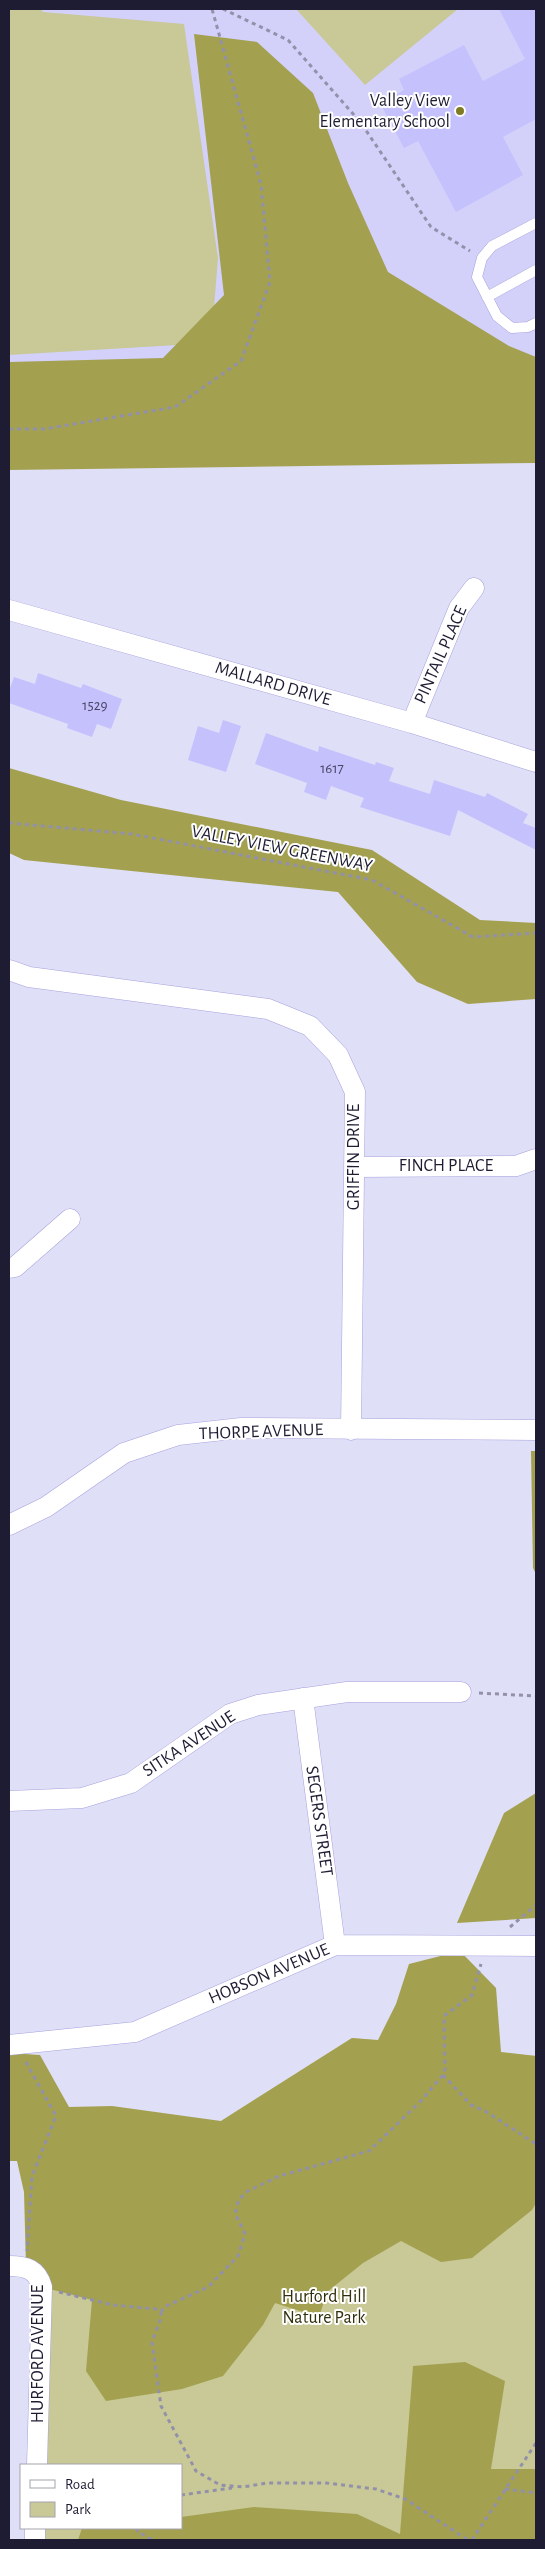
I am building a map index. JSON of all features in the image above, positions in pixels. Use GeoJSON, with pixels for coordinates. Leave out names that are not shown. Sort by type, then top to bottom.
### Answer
{"type":"FeatureCollection","features":[{"type":"Feature","properties":{"kind":"street","name":"PINTAIL PLACE"},"geometry":{"type":"LineString","coordinates":[[412,723],[459,608],[474,588]]}},
{"type":"Feature","properties":{"kind":"street","name":"MALLARD DRIVE"},"geometry":{"type":"LineString","coordinates":[[9,610],[412,723],[536,762]]}},
{"type":"Feature","properties":{"kind":"street","name":"GRIFFIN DRIVE"},"geometry":{"type":"LineString","coordinates":[[9,970],[28,976],[268,1009],[310,1026],[338,1055],[355,1092],[351,1430]]}},
{"type":"Feature","properties":{"kind":"street","name":"FINCH PLACE"},"geometry":{"type":"LineString","coordinates":[[354,1167],[516,1166],[536,1159]]}},
{"type":"Feature","properties":{"kind":"street"},"geometry":{"type":"LineString","coordinates":[[9,1268],[15,1266],[70,1219]]}},
{"type":"Feature","properties":{"kind":"street","name":"THORPE AVENUE"},"geometry":{"type":"LineString","coordinates":[[9,1524],[46,1508],[124,1453],[178,1435],[241,1428],[536,1430]]}},
{"type":"Feature","properties":{"kind":"street","name":"SITKA AVENUE"},"geometry":{"type":"LineString","coordinates":[[9,1802],[82,1798],[131,1782],[230,1714],[258,1705],[347,1692],[461,1692]]}},
{"type":"Feature","properties":{"kind":"street","name":"SEGERS STREET"},"geometry":{"type":"LineString","coordinates":[[303,1698],[336,1945]]}},
{"type":"Feature","properties":{"kind":"street","name":"HOBSON AVENUE"},"geometry":{"type":"LineString","coordinates":[[12,2044],[135,2032],[336,1945],[536,1946]]}},
{"type":"Feature","properties":{"kind":"street","name":"HURFORD AVENUE"},"geometry":{"type":"LineString","coordinates":[[17,2266],[39,2277],[42,2287],[37,2464]]}},
{"type":"Feature","properties":{"kind":"lane"},"geometry":{"type":"LineString","coordinates":[[536,223],[492,246],[482,258],[477,278],[497,316],[512,328],[528,327],[536,322]]}},
{"type":"Feature","properties":{"kind":"lane"},"geometry":{"type":"LineString","coordinates":[[487,297],[536,270]]}},
{"type":"Feature","properties":{"kind":"path"},"geometry":{"type":"LineString","coordinates":[[9,429],[44,430],[175,407],[241,361],[270,282],[261,184],[212,9]]}},
{"type":"Feature","properties":{"kind":"path"},"geometry":{"type":"LineString","coordinates":[[224,9],[288,40],[361,123],[431,227],[482,258]]}},
{"type":"Feature","properties":{"kind":"path","name":"VALLEY VIEW GREENWAY"},"geometry":{"type":"LineString","coordinates":[[9,823],[132,834],[372,880],[473,937],[536,933]]}},
{"type":"Feature","properties":{"kind":"path"},"geometry":{"type":"LineString","coordinates":[[461,1692],[536,1696]]}},
{"type":"Feature","properties":{"kind":"path"},"geometry":{"type":"LineString","coordinates":[[243,2487],[220,2485],[196,2471],[160,2406],[152,2342],[162,2318],[161,2312],[164,2307],[208,2287],[238,2256],[245,2234],[235,2212],[239,2199],[248,2191],[279,2176],[369,2151],[380,2138],[419,2103],[443,2075],[444,2016],[472,1995],[487,1946]]}},
{"type":"Feature","properties":{"kind":"path"},"geometry":{"type":"LineString","coordinates":[[12,2044],[56,2116],[32,2176],[17,2266]]}},
{"type":"Feature","properties":{"kind":"path"},"geometry":{"type":"LineString","coordinates":[[443,2075],[471,2105],[485,2111],[536,2144]]}},
{"type":"Feature","properties":{"kind":"path"},"geometry":{"type":"LineString","coordinates":[[42,2287],[113,2305],[156,2309],[161,2312]]}},
{"type":"Feature","properties":{"kind":"path"},"geometry":{"type":"LineString","coordinates":[[182,2496],[267,2483],[326,2483],[376,2489],[405,2499],[470,2540],[536,2442]]}},
{"type":"Feature","properties":{"kind":"path"},"geometry":{"type":"LineString","coordinates":[[505,2490],[536,2493]]}},
{"type":"Feature","properties":{"kind":"path"},"geometry":{"type":"LineString","coordinates":[[138,2529],[137,2531],[152,2540]]}},
{"type":"Feature","properties":{"kind":"shaded area"},"geometry":{"type":"Polygon","coordinates":[[[9,9],[536,9],[536,455],[9,461],[9,9]]]}},
{"type":"Feature","properties":{"kind":"shaded area"},"geometry":{"type":"Polygon","coordinates":[[[194,34],[257,42],[313,93],[348,183],[388,272],[509,346],[536,357],[536,463],[9,470],[9,362],[163,358],[224,295],[194,34]]]}},
{"type":"Feature","properties":{"kind":"shaded area"},"geometry":{"type":"Polygon","coordinates":[[[9,768],[121,800],[372,850],[480,920],[536,923],[536,999],[468,1004],[417,982],[338,892],[24,860],[9,853],[9,768]]]}},
{"type":"Feature","properties":{"kind":"shaded area"},"geometry":{"type":"Polygon","coordinates":[[[531,1451],[536,1451],[536,1574],[533,1568],[531,1451]]]}},
{"type":"Feature","properties":{"kind":"shaded area"},"geometry":{"type":"Polygon","coordinates":[[[536,1793],[536,1918],[457,1923],[504,1813],[536,1793]]]}},
{"type":"Feature","properties":{"kind":"shaded area"},"geometry":{"type":"Polygon","coordinates":[[[460,1951],[496,1988],[501,2052],[536,2056],[536,2203],[532,2210],[472,2258],[441,2262],[401,2241],[363,2263],[327,2292],[319,2317],[275,2303],[263,2325],[223,2376],[182,2389],[106,2401],[86,2371],[92,2300],[42,2287],[26,2266],[24,2192],[17,2161],[9,2161],[9,2053],[40,2055],[69,2107],[112,2106],[221,2121],[352,2038],[378,2040],[396,2004],[409,1964],[460,1951]]]}},
{"type":"Feature","properties":{"kind":"shaded area"},"geometry":{"type":"Polygon","coordinates":[[[465,2362],[505,2381],[491,2469],[536,2469],[536,2540],[78,2540],[82,2529],[182,2529],[182,2517],[254,2507],[357,2514],[400,2534],[413,2366],[465,2362]]]}},
{"type":"Feature","properties":{"kind":"green space"},"geometry":{"type":"Polygon","coordinates":[[[9,9],[41,9],[43,12],[184,24],[218,258],[213,320],[177,345],[9,355],[9,9]]]}},
{"type":"Feature","properties":{"kind":"green space"},"geometry":{"type":"Polygon","coordinates":[[[296,9],[458,9],[365,85],[296,9]]]}},
{"type":"Feature","properties":{"kind":"green space","name":"Hurford Hill Nature Park"},"geometry":{"type":"Polygon","coordinates":[[[352,2038],[536,2056],[536,2540],[35,2540],[35,2529],[182,2529],[182,2464],[37,2464],[42,2287],[68,2119],[221,2121],[352,2038]]]}},
{"type":"Feature","properties":{"kind":"building","name":"Valley View Elementary School"},"geometry":{"type":"Polygon","coordinates":[[[499,9],[536,9],[536,119],[503,137],[523,175],[456,212],[418,141],[404,148],[380,103],[404,90],[399,79],[464,45],[483,81],[525,59],[499,9]]]}},
{"type":"Feature","properties":{"kind":"building"},"geometry":{"type":"Polygon","coordinates":[[[38,673],[81,688],[83,684],[122,699],[111,729],[97,724],[92,737],[67,728],[68,724],[9,703],[9,691],[14,677],[35,684],[38,673]]]}},
{"type":"Feature","properties":{"kind":"building"},"geometry":{"type":"Polygon","coordinates":[[[223,720],[241,726],[226,772],[188,760],[198,726],[219,733],[223,720]]]}},
{"type":"Feature","properties":{"kind":"building"},"geometry":{"type":"Polygon","coordinates":[[[266,733],[318,752],[319,746],[375,765],[376,762],[394,768],[389,781],[430,794],[434,780],[485,797],[487,793],[528,814],[523,823],[536,828],[536,850],[458,810],[450,836],[360,807],[364,798],[331,786],[326,800],[304,792],[307,783],[255,764],[266,733]]]}},
{"type":"Feature","properties":{"kind":"place","name":"Valley View Elementary School"},"geometry":{"type":"Point","coordinates":[460,111]}}]}
